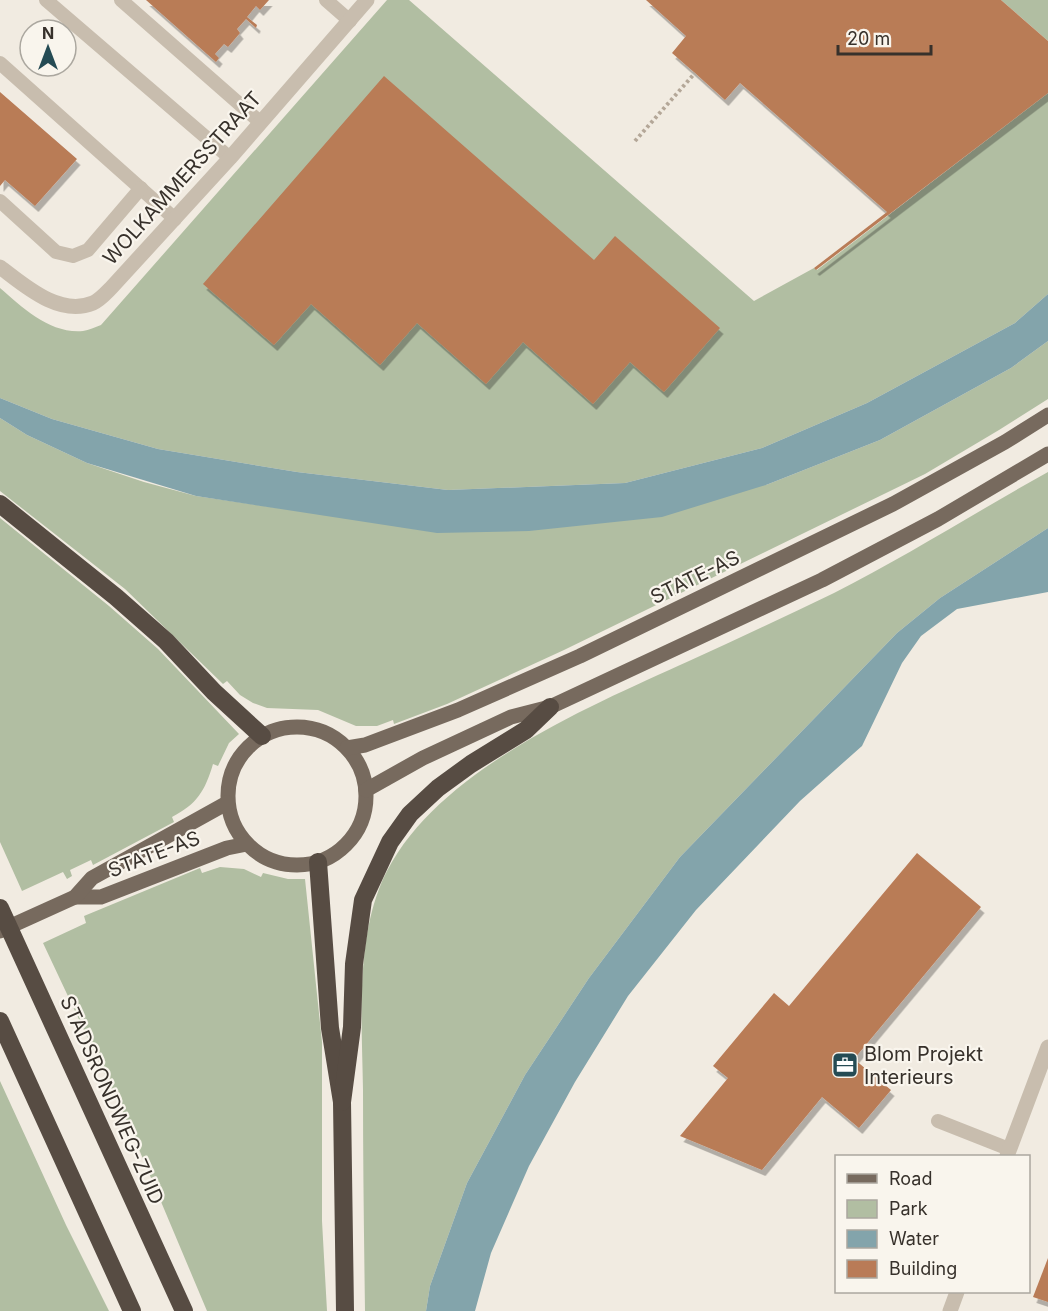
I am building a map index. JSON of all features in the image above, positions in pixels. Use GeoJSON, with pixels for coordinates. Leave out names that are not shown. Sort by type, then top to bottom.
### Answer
{"type":"FeatureCollection","features":[{"type":"Feature","properties":{"kind":"highway"},"geometry":{"type":"LineString","coordinates":[[0,504],[116,597],[166,641],[214,692],[262,736]]}},
{"type":"Feature","properties":{"kind":"highway"},"geometry":{"type":"LineString","coordinates":[[342,1102],[352,1027],[354,964],[363,900],[390,842],[410,814],[438,788],[471,764],[526,730],[550,707]]}},
{"type":"Feature","properties":{"kind":"highway"},"geometry":{"type":"LineString","coordinates":[[318,862],[330,1028],[342,1102],[345,1311]]}},
{"type":"Feature","properties":{"kind":"highway","name":"STADSRONDWEG-ZUID"},"geometry":{"type":"LineString","coordinates":[[0,908],[184,1311]]}},
{"type":"Feature","properties":{"kind":"highway"},"geometry":{"type":"LineString","coordinates":[[0,1021],[132,1311]]}},
{"type":"Feature","properties":{"kind":"main road","name":"STATE-AS"},"geometry":{"type":"LineString","coordinates":[[347,748],[364,745],[458,710],[580,656],[893,504],[997,447],[1048,415]]}},
{"type":"Feature","properties":{"kind":"main road"},"geometry":{"type":"LineString","coordinates":[[366,790],[423,758],[511,717],[550,707],[822,580],[938,519],[1048,454]]}},
{"type":"Feature","properties":{"kind":"main road"},"geometry":{"type":"LineString","coordinates":[[297,727],[316,729],[333,736],[347,748],[363,774],[366,805],[355,834],[345,846],[332,856],[318,862],[295,865],[272,861],[258,854],[246,844],[230,818],[227,802],[232,771],[244,751],[262,736],[279,729],[297,727]]}},
{"type":"Feature","properties":{"kind":"main road","name":"STATE-AS"},"geometry":{"type":"LineString","coordinates":[[0,931],[75,897],[92,878],[227,802]]}},
{"type":"Feature","properties":{"kind":"main road","name":"STATE-AS"},"geometry":{"type":"LineString","coordinates":[[75,897],[101,897],[227,848],[246,844]]}},
{"type":"Feature","properties":{"kind":"street","name":"WOLKAMMERSSTRAAT"},"geometry":{"type":"LineString","coordinates":[[0,267],[33,291],[59,304],[78,306],[92,303],[111,288],[175,219],[367,0]]}},
{"type":"Feature","properties":{"kind":"street"},"geometry":{"type":"LineString","coordinates":[[1008,1153],[1048,1047]]}},
{"type":"Feature","properties":{"kind":"street"},"geometry":{"type":"LineString","coordinates":[[950,1311],[957,1293]]}},
{"type":"Feature","properties":{"kind":"lane"},"geometry":{"type":"LineString","coordinates":[[46,0],[230,158]]}},
{"type":"Feature","properties":{"kind":"lane"},"geometry":{"type":"LineString","coordinates":[[121,0],[260,122]]}},
{"type":"Feature","properties":{"kind":"lane"},"geometry":{"type":"LineString","coordinates":[[326,0],[350,21]]}},
{"type":"Feature","properties":{"kind":"lane"},"geometry":{"type":"LineString","coordinates":[[0,63],[175,219]]}},
{"type":"Feature","properties":{"kind":"lane"},"geometry":{"type":"LineString","coordinates":[[0,201],[56,252],[73,256],[88,250],[141,188]]}},
{"type":"Feature","properties":{"kind":"lane"},"geometry":{"type":"LineString","coordinates":[[938,1122],[1008,1153]]}},
{"type":"Feature","properties":{"kind":"path"},"geometry":{"type":"LineString","coordinates":[[635,141],[695,73]]}},
{"type":"Feature","properties":{"kind":"green space"},"geometry":{"type":"Polygon","coordinates":[[[387,0],[409,0],[754,301],[814,268],[817,270],[1048,93],[1048,294],[1015,323],[867,403],[762,448],[625,483],[448,490],[297,472],[158,449],[52,419],[0,398],[0,288],[18,304],[48,324],[71,331],[83,331],[101,325],[387,0]]]}},
{"type":"Feature","properties":{"kind":"green space"},"geometry":{"type":"Polygon","coordinates":[[[1001,0],[1048,0],[1048,41],[1001,0]]]}},
{"type":"Feature","properties":{"kind":"green space"},"geometry":{"type":"Polygon","coordinates":[[[1048,341],[1048,399],[925,474],[564,650],[447,704],[394,724],[393,720],[377,726],[356,726],[318,710],[267,708],[253,703],[240,695],[227,681],[223,684],[125,589],[0,491],[0,418],[27,435],[87,463],[144,482],[196,496],[306,512],[766,485],[880,440],[1011,368],[1048,341]]]}},
{"type":"Feature","properties":{"kind":"green space"},"geometry":{"type":"Polygon","coordinates":[[[1048,472],[1048,528],[940,598],[897,633],[680,857],[589,978],[525,1075],[467,1183],[430,1286],[426,1311],[365,1311],[362,988],[372,912],[379,889],[400,849],[431,812],[469,780],[512,750],[603,701],[834,593],[1048,472]]]}},
{"type":"Feature","properties":{"kind":"green space"},"geometry":{"type":"Polygon","coordinates":[[[0,518],[109,606],[158,649],[239,734],[229,743],[218,766],[213,764],[199,796],[188,807],[172,817],[174,822],[93,865],[91,860],[70,870],[72,876],[67,879],[63,872],[22,891],[0,842],[0,518]]]}},
{"type":"Feature","properties":{"kind":"green space"},"geometry":{"type":"Polygon","coordinates":[[[220,867],[244,869],[261,877],[263,873],[288,879],[305,879],[322,1042],[322,1221],[327,1311],[207,1311],[130,1128],[43,943],[86,923],[84,916],[200,868],[202,873],[220,867]]]}},
{"type":"Feature","properties":{"kind":"green space"},"geometry":{"type":"Polygon","coordinates":[[[0,1081],[66,1225],[109,1311],[0,1311],[0,1081]]]}},
{"type":"Feature","properties":{"kind":"water"},"geometry":{"type":"Polygon","coordinates":[[[1048,294],[1048,341],[1011,368],[880,440],[766,485],[662,517],[529,531],[437,533],[196,496],[87,463],[27,435],[0,418],[0,398],[52,419],[158,449],[297,472],[448,490],[625,483],[762,448],[867,403],[1015,323],[1048,294]]]}},
{"type":"Feature","properties":{"kind":"water"},"geometry":{"type":"Polygon","coordinates":[[[1048,528],[1048,592],[957,609],[921,636],[902,663],[862,746],[800,801],[696,910],[628,996],[575,1082],[529,1166],[491,1253],[475,1311],[426,1311],[430,1286],[467,1183],[525,1075],[589,978],[680,857],[897,633],[940,598],[1048,528]]]}},
{"type":"Feature","properties":{"kind":"building"},"geometry":{"type":"Polygon","coordinates":[[[146,0],[269,0],[260,10],[256,6],[247,17],[257,25],[256,28],[246,19],[237,29],[240,33],[228,47],[224,44],[215,54],[219,58],[216,62],[146,0]]]}},
{"type":"Feature","properties":{"kind":"building"},"geometry":{"type":"Polygon","coordinates":[[[646,0],[1001,0],[1048,41],[1048,93],[816,270],[814,268],[887,212],[740,83],[725,100],[672,53],[686,36],[646,0]]]}},
{"type":"Feature","properties":{"kind":"building"},"geometry":{"type":"Polygon","coordinates":[[[384,76],[594,260],[615,236],[720,328],[664,392],[630,362],[593,404],[523,342],[486,384],[417,323],[380,365],[311,304],[274,345],[203,284],[384,76]]]}},
{"type":"Feature","properties":{"kind":"building"},"geometry":{"type":"Polygon","coordinates":[[[0,92],[77,159],[35,206],[5,180],[0,186],[0,92]]]}},
{"type":"Feature","properties":{"kind":"building"},"geometry":{"type":"Polygon","coordinates":[[[917,853],[981,907],[854,1059],[891,1090],[859,1128],[822,1097],[762,1170],[680,1136],[728,1078],[713,1066],[774,993],[789,1006],[917,853]]]}},
{"type":"Feature","properties":{"kind":"building"},"geometry":{"type":"Polygon","coordinates":[[[1048,1258],[1048,1302],[1033,1297],[1048,1258]]]}},
{"type":"Feature","properties":{"kind":"place","name":"Blom Projekt Interieurs"},"geometry":{"type":"Point","coordinates":[845,1065]}}]}
